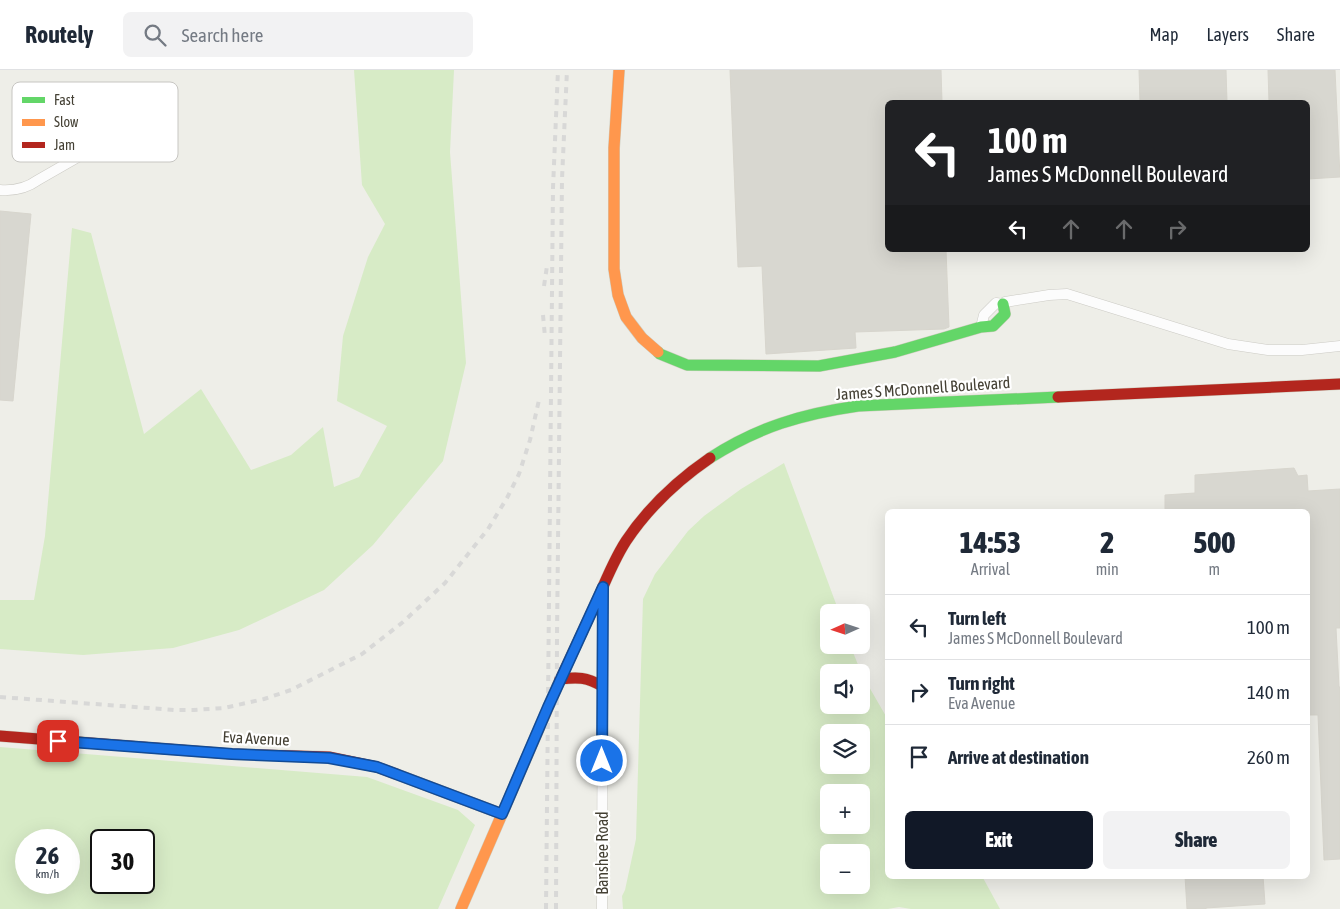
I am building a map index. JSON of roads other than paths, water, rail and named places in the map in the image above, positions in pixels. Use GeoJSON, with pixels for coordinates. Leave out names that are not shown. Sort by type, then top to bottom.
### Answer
{"type":"FeatureCollection","features":[{"type":"Feature","properties":{"kind":"main road"},"geometry":{"type":"LineString","coordinates":[[619,70],[614,148],[614,268],[618,294],[626,317],[642,338],[660,354],[687,365],[819,366],[895,352],[981,327],[993,326],[1005,314],[1003,304]]}},
{"type":"Feature","properties":{"kind":"main road","name":"James S McDonnell Boulevard"},"geometry":{"type":"LineString","coordinates":[[461,909],[560,679],[615,559],[637,526],[662,496],[699,466],[742,438],[786,421],[836,408],[880,404],[1340,384]]}},
{"type":"Feature","properties":{"kind":"main road"},"geometry":{"type":"LineString","coordinates":[[560,679],[585,678],[591,679],[602,686]]}},
{"type":"Feature","properties":{"kind":"main road","name":"Eva Avenue"},"geometry":{"type":"LineString","coordinates":[[0,736],[232,754],[329,758],[377,767],[502,814]]}},
{"type":"Feature","properties":{"kind":"street"},"geometry":{"type":"LineString","coordinates":[[0,190],[30,186],[68,162]]}},
{"type":"Feature","properties":{"kind":"street"},"geometry":{"type":"LineString","coordinates":[[1003,304],[1005,302],[1049,295],[1067,294],[1228,344],[1268,350],[1302,350],[1340,346]]}},
{"type":"Feature","properties":{"kind":"street","name":"Banshee Road"},"geometry":{"type":"LineString","coordinates":[[602,909],[603,587]]}},
{"type":"Feature","properties":{"kind":"railway"},"geometry":{"type":"LineString","coordinates":[[546,909],[553,188],[558,70]]}},
{"type":"Feature","properties":{"kind":"railway"},"geometry":{"type":"LineString","coordinates":[[556,909],[562,179],[567,70]]}},
{"type":"Feature","properties":{"kind":"railway"},"geometry":{"type":"LineString","coordinates":[[544,286],[547,266]]}},
{"type":"Feature","properties":{"kind":"railway"},"geometry":{"type":"LineString","coordinates":[[543,315],[545,337]]}},
{"type":"Feature","properties":{"kind":"railway"},"geometry":{"type":"LineString","coordinates":[[0,697],[175,710],[224,708],[264,699],[291,690],[362,654],[403,622],[445,583],[488,529],[519,474],[530,440],[539,400]]}}]}
